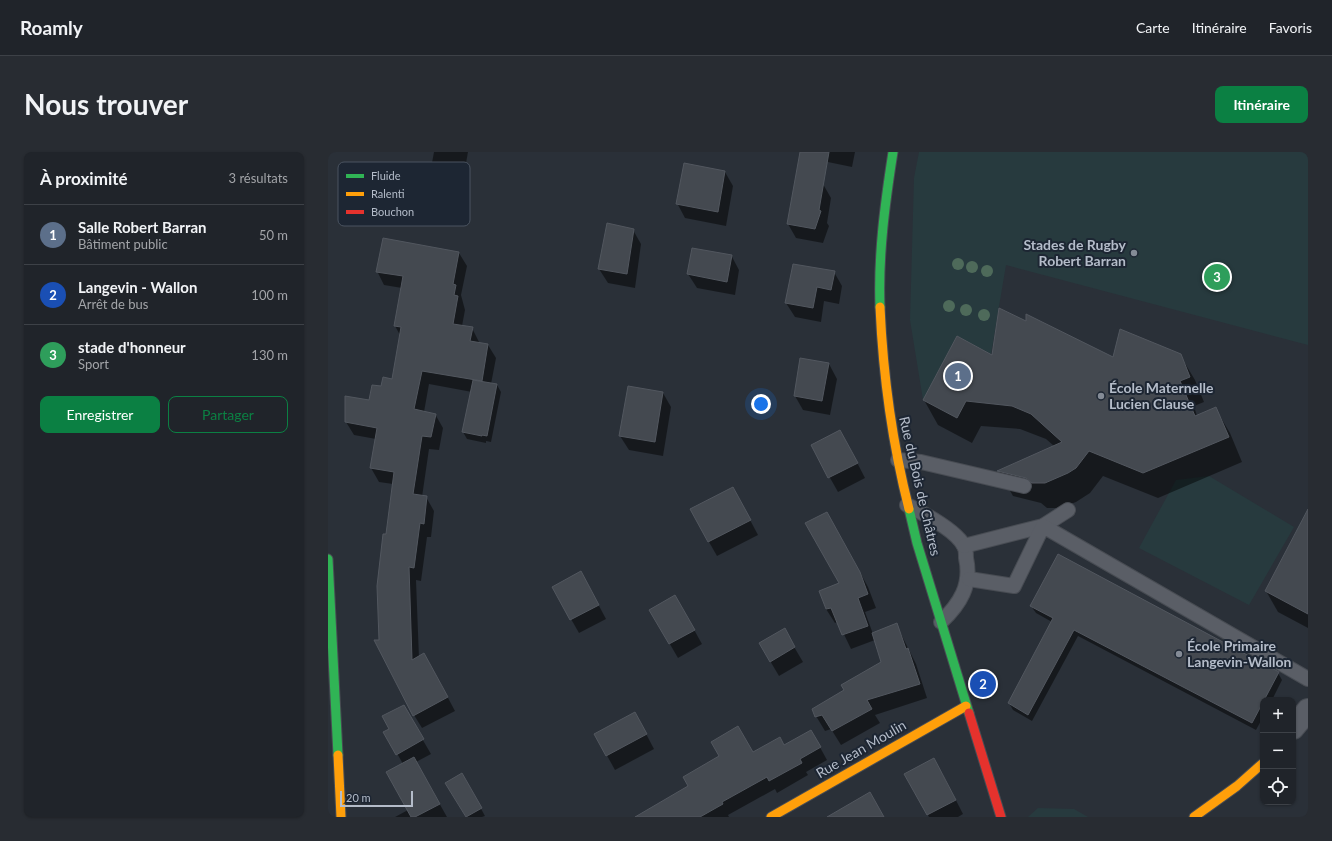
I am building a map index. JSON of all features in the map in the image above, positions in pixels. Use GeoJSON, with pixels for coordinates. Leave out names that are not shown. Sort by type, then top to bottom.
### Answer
{"type":"FeatureCollection","features":[{"type":"Feature","properties":{"kind":"street","name":"Rue du Bois de Châtres"},"geometry":{"type":"LineString","coordinates":[[893,152],[882,232],[879,280],[880,329],[886,398],[907,505],[966,706],[1001,817]]}},
{"type":"Feature","properties":{"kind":"street"},"geometry":{"type":"LineString","coordinates":[[328,559],[341,817]]}},
{"type":"Feature","properties":{"kind":"street","name":"Rue Jean Moulin"},"geometry":{"type":"LineString","coordinates":[[771,817],[966,706]]}},
{"type":"Feature","properties":{"kind":"street"},"geometry":{"type":"LineString","coordinates":[[1296,724],[1308,710]]}},
{"type":"Feature","properties":{"kind":"street"},"geometry":{"type":"LineString","coordinates":[[1194,817],[1237,786],[1260,766]]}},
{"type":"Feature","properties":{"kind":"lane"},"geometry":{"type":"LineString","coordinates":[[898,460],[921,462],[1024,486]]}},
{"type":"Feature","properties":{"kind":"lane"},"geometry":{"type":"LineString","coordinates":[[907,505],[935,520],[949,530],[964,546],[969,570],[969,579],[956,608],[941,622]]}},
{"type":"Feature","properties":{"kind":"lane"},"geometry":{"type":"LineString","coordinates":[[964,546],[1043,526],[1068,510]]}},
{"type":"Feature","properties":{"kind":"lane"},"geometry":{"type":"LineString","coordinates":[[969,579],[1012,591],[1043,526]]}},
{"type":"Feature","properties":{"kind":"lane"},"geometry":{"type":"LineString","coordinates":[[1043,526],[1308,679]]}},
{"type":"Feature","properties":{"kind":"green space","name":"Stades de Rugby Robert Barran"},"geometry":{"type":"Polygon","coordinates":[[[919,152],[1308,152],[1308,345],[1006,265],[991,354],[957,336],[923,400],[910,320],[914,178],[919,152]]]}},
{"type":"Feature","properties":{"kind":"green space"},"geometry":{"type":"Polygon","coordinates":[[[1209,476],[1294,527],[1249,605],[1139,548],[1176,480],[1209,476]]]}},
{"type":"Feature","properties":{"kind":"green space"},"geometry":{"type":"Polygon","coordinates":[[[1038,808],[1074,809],[1088,817],[1028,817],[1038,808]]]}},
{"type":"Feature","properties":{"kind":"building"},"geometry":{"type":"Polygon","coordinates":[[[800,152],[829,152],[819,210],[821,211],[815,229],[787,224],[800,152]]]}},
{"type":"Feature","properties":{"kind":"building"},"geometry":{"type":"Polygon","coordinates":[[[684,163],[725,171],[718,212],[676,204],[684,163]]]}},
{"type":"Feature","properties":{"kind":"building"},"geometry":{"type":"Polygon","coordinates":[[[607,223],[634,229],[627,274],[598,269],[607,223]]]}},
{"type":"Feature","properties":{"kind":"building"},"geometry":{"type":"Polygon","coordinates":[[[383,238],[459,252],[453,284],[456,285],[454,295],[458,296],[453,324],[473,327],[470,341],[488,344],[482,381],[422,371],[414,409],[436,414],[431,437],[422,436],[413,494],[427,496],[424,524],[420,523],[414,568],[409,567],[412,660],[424,653],[448,697],[413,716],[374,640],[379,640],[377,586],[383,534],[386,534],[394,472],[370,468],[377,428],[345,422],[345,396],[369,400],[372,385],[381,386],[383,377],[392,379],[401,327],[394,326],[403,276],[376,272],[383,238]]]}},
{"type":"Feature","properties":{"kind":"building"},"geometry":{"type":"Polygon","coordinates":[[[692,248],[732,255],[727,282],[687,274],[692,248]]]}},
{"type":"Feature","properties":{"kind":"building"},"geometry":{"type":"Polygon","coordinates":[[[793,264],[835,271],[831,290],[817,287],[813,308],[785,303],[793,264]]]}},
{"type":"Feature","properties":{"kind":"building"},"geometry":{"type":"Polygon","coordinates":[[[999,308],[1026,321],[1026,314],[1113,357],[1120,329],[1181,354],[1190,377],[1180,381],[1195,416],[1216,407],[1229,437],[1143,473],[1089,451],[1076,468],[1045,483],[1032,483],[1026,478],[997,471],[1062,442],[1031,414],[1012,406],[966,401],[957,418],[923,400],[957,336],[992,355],[999,308]]]}},
{"type":"Feature","properties":{"kind":"building"},"geometry":{"type":"Polygon","coordinates":[[[800,358],[829,363],[822,401],[794,396],[800,358]]]}},
{"type":"Feature","properties":{"kind":"building"},"geometry":{"type":"Polygon","coordinates":[[[473,380],[497,384],[487,436],[462,432],[473,380]]]}},
{"type":"Feature","properties":{"kind":"building"},"geometry":{"type":"Polygon","coordinates":[[[628,386],[663,392],[655,442],[619,436],[628,386]]]}},
{"type":"Feature","properties":{"kind":"building"},"geometry":{"type":"Polygon","coordinates":[[[840,430],[858,463],[828,478],[811,445],[840,430]]]}},
{"type":"Feature","properties":{"kind":"building"},"geometry":{"type":"Polygon","coordinates":[[[733,487],[751,520],[708,542],[690,509],[733,487]]]}},
{"type":"Feature","properties":{"kind":"building"},"geometry":{"type":"Polygon","coordinates":[[[1308,509],[1308,614],[1265,591],[1308,509]]]}},
{"type":"Feature","properties":{"kind":"building"},"geometry":{"type":"Polygon","coordinates":[[[827,512],[860,572],[868,594],[858,598],[868,626],[842,635],[831,608],[826,609],[819,591],[839,583],[805,523],[827,512]]]}},
{"type":"Feature","properties":{"kind":"building"},"geometry":{"type":"Polygon","coordinates":[[[1058,554],[1279,672],[1266,697],[1260,697],[1260,708],[1252,723],[1074,630],[1028,715],[1008,703],[1053,618],[1030,606],[1058,554]]]}},
{"type":"Feature","properties":{"kind":"building"},"geometry":{"type":"Polygon","coordinates":[[[581,571],[599,605],[570,620],[552,587],[581,571]]]}},
{"type":"Feature","properties":{"kind":"building"},"geometry":{"type":"Polygon","coordinates":[[[675,595],[695,630],[669,644],[649,610],[675,595]]]}},
{"type":"Feature","properties":{"kind":"building"},"geometry":{"type":"Polygon","coordinates":[[[897,623],[906,649],[908,648],[920,684],[867,700],[872,709],[832,731],[822,715],[815,717],[812,709],[844,690],[841,685],[881,662],[872,633],[897,623]]]}},
{"type":"Feature","properties":{"kind":"building"},"geometry":{"type":"Polygon","coordinates":[[[785,628],[795,647],[770,662],[759,643],[785,628]]]}},
{"type":"Feature","properties":{"kind":"building"},"geometry":{"type":"Polygon","coordinates":[[[404,705],[424,739],[396,755],[383,732],[389,729],[382,716],[404,705]]]}},
{"type":"Feature","properties":{"kind":"building"},"geometry":{"type":"Polygon","coordinates":[[[635,712],[647,734],[606,756],[594,734],[635,712]]]}},
{"type":"Feature","properties":{"kind":"building"},"geometry":{"type":"Polygon","coordinates":[[[738,726],[753,752],[780,737],[784,745],[811,730],[821,747],[800,759],[802,763],[769,781],[767,777],[722,802],[723,804],[700,817],[635,817],[688,786],[683,777],[719,756],[711,742],[738,726]]]}},
{"type":"Feature","properties":{"kind":"building"},"geometry":{"type":"Polygon","coordinates":[[[414,757],[440,804],[415,817],[411,817],[386,772],[414,757]]]}},
{"type":"Feature","properties":{"kind":"building"},"geometry":{"type":"Polygon","coordinates":[[[934,758],[956,800],[927,815],[904,774],[934,758]]]}},
{"type":"Feature","properties":{"kind":"building"},"geometry":{"type":"Polygon","coordinates":[[[462,773],[482,808],[466,817],[445,783],[462,773]]]}},
{"type":"Feature","properties":{"kind":"building"},"geometry":{"type":"Polygon","coordinates":[[[870,792],[884,817],[827,817],[870,792]]]}},
{"type":"Feature","properties":{"kind":"traffic: fast"},"geometry":{"type":"LineString","coordinates":[[880,307],[880,268],[883,229],[893,152]]}},
{"type":"Feature","properties":{"kind":"traffic: fast"},"geometry":{"type":"LineString","coordinates":[[909,509],[917,543],[969,713]]}},
{"type":"Feature","properties":{"kind":"traffic: fast"},"geometry":{"type":"LineString","coordinates":[[328,559],[338,755]]}},
{"type":"Feature","properties":{"kind":"traffic: slow"},"geometry":{"type":"LineString","coordinates":[[880,307],[883,358],[889,408],[909,509]]}},
{"type":"Feature","properties":{"kind":"traffic: slow"},"geometry":{"type":"LineString","coordinates":[[771,817],[966,706]]}},
{"type":"Feature","properties":{"kind":"traffic: slow"},"geometry":{"type":"LineString","coordinates":[[338,755],[341,817]]}},
{"type":"Feature","properties":{"kind":"traffic: slow"},"geometry":{"type":"LineString","coordinates":[[1194,817],[1237,786],[1260,766]]}},
{"type":"Feature","properties":{"kind":"traffic: jam"},"geometry":{"type":"LineString","coordinates":[[969,713],[1001,817]]}},
{"type":"Feature","properties":{"kind":"place","name":"Stades de Rugby Robert Barran"},"geometry":{"type":"Point","coordinates":[1134,253]}},
{"type":"Feature","properties":{"kind":"place","name":"stade d'honneur"},"geometry":{"type":"Point","coordinates":[1217,277]}},
{"type":"Feature","properties":{"kind":"place","name":"Salle Robert Barran"},"geometry":{"type":"Point","coordinates":[958,376]}},
{"type":"Feature","properties":{"kind":"place","name":"École Maternelle Lucien Clause"},"geometry":{"type":"Point","coordinates":[1101,396]}},
{"type":"Feature","properties":{"kind":"place","name":"École Primaire Langevin-Wallon"},"geometry":{"type":"Point","coordinates":[1179,654]}},
{"type":"Feature","properties":{"kind":"place","name":"Langevin - Wallon"},"geometry":{"type":"Point","coordinates":[983,684]}}]}
